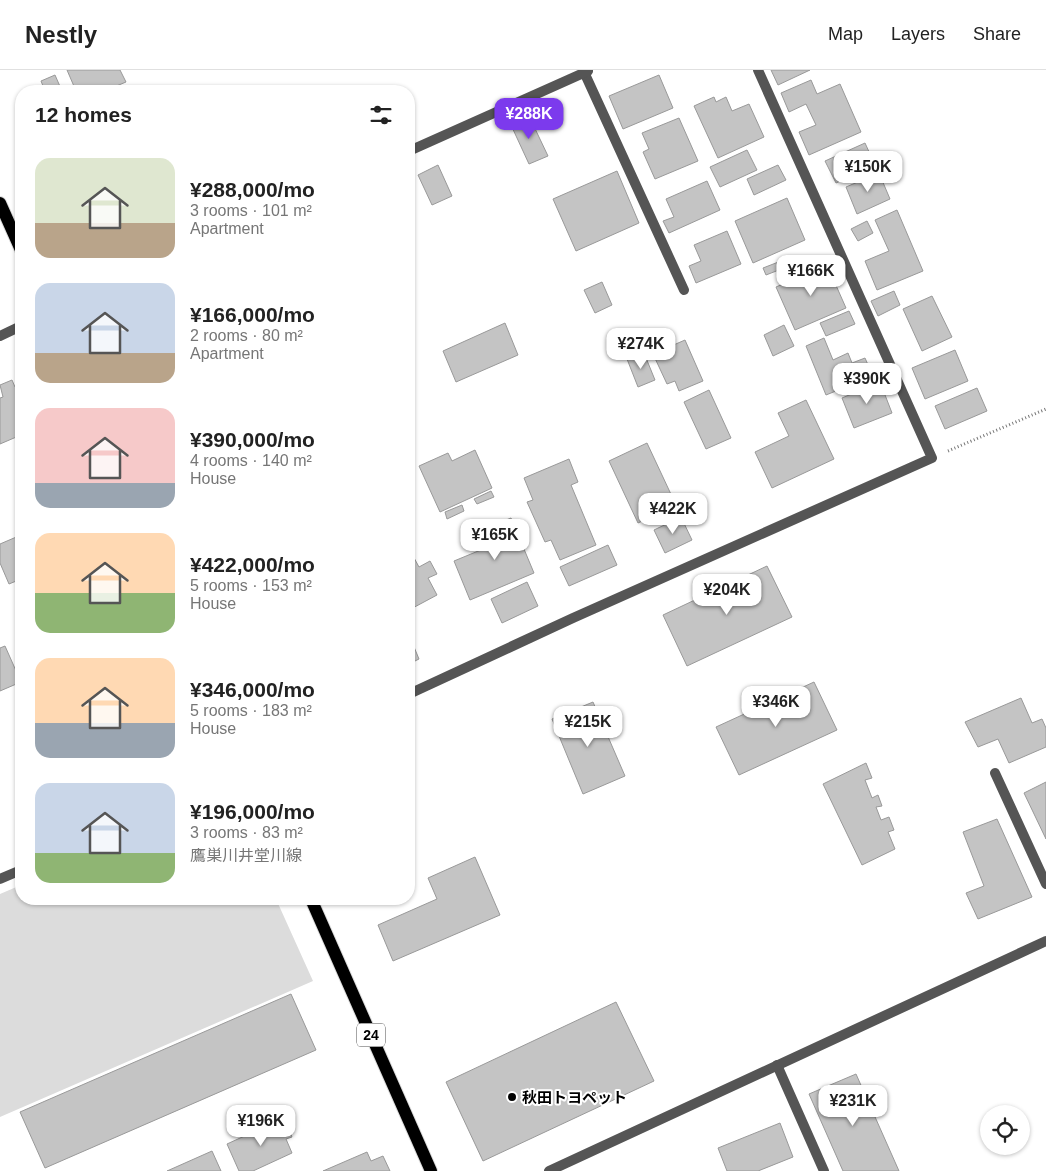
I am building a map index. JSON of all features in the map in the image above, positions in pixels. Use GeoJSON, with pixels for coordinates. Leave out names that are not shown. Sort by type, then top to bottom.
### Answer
{"type":"FeatureCollection","features":[{"type":"Feature","properties":{"kind":"main road"},"geometry":{"type":"LineString","coordinates":[[0,203],[15,237]]}},
{"type":"Feature","properties":{"kind":"main road","name":"24"},"geometry":{"type":"LineString","coordinates":[[314,905],[431,1171]]}},
{"type":"Feature","properties":{"kind":"street"},"geometry":{"type":"LineString","coordinates":[[415,691],[573,618],[932,458],[758,70]]}},
{"type":"Feature","properties":{"kind":"street"},"geometry":{"type":"LineString","coordinates":[[415,148],[587,71],[684,290]]}},
{"type":"Feature","properties":{"kind":"street"},"geometry":{"type":"LineString","coordinates":[[0,336],[15,329]]}},
{"type":"Feature","properties":{"kind":"street"},"geometry":{"type":"LineString","coordinates":[[995,773],[1046,884]]}},
{"type":"Feature","properties":{"kind":"street"},"geometry":{"type":"LineString","coordinates":[[0,879],[15,873]]}},
{"type":"Feature","properties":{"kind":"street"},"geometry":{"type":"LineString","coordinates":[[548,1171],[1046,941]]}},
{"type":"Feature","properties":{"kind":"street"},"geometry":{"type":"LineString","coordinates":[[777,1065],[824,1171]]}},
{"type":"Feature","properties":{"kind":"path"},"geometry":{"type":"LineString","coordinates":[[932,458],[1046,409]]}},
{"type":"Feature","properties":{"kind":"shaded area"},"geometry":{"type":"Polygon","coordinates":[[[15,888],[15,905],[279,905],[313,981],[0,1117],[0,894],[15,888]]]}},
{"type":"Feature","properties":{"kind":"building"},"geometry":{"type":"Polygon","coordinates":[[[67,70],[120,70],[126,82],[119,85],[73,85],[67,70]]]}},
{"type":"Feature","properties":{"kind":"building"},"geometry":{"type":"Polygon","coordinates":[[[771,70],[810,70],[778,85],[771,70]]]}},
{"type":"Feature","properties":{"kind":"building"},"geometry":{"type":"Polygon","coordinates":[[[55,75],[59,85],[43,85],[41,81],[55,75]]]}},
{"type":"Feature","properties":{"kind":"building"},"geometry":{"type":"Polygon","coordinates":[[[659,75],[673,108],[623,129],[609,96],[659,75]]]}},
{"type":"Feature","properties":{"kind":"building"},"geometry":{"type":"Polygon","coordinates":[[[811,80],[817,94],[840,84],[861,132],[809,155],[799,132],[816,125],[806,104],[789,112],[781,93],[811,80]]]}},
{"type":"Feature","properties":{"kind":"building"},"geometry":{"type":"Polygon","coordinates":[[[714,97],[716,102],[726,97],[732,111],[749,104],[764,137],[718,158],[694,106],[714,97]]]}},
{"type":"Feature","properties":{"kind":"building"},"geometry":{"type":"Polygon","coordinates":[[[529,116],[548,156],[529,164],[511,125],[529,116]]]}},
{"type":"Feature","properties":{"kind":"building"},"geometry":{"type":"Polygon","coordinates":[[[679,118],[698,161],[655,179],[643,152],[649,149],[642,133],[679,118]]]}},
{"type":"Feature","properties":{"kind":"building"},"geometry":{"type":"Polygon","coordinates":[[[865,143],[875,165],[836,183],[825,161],[865,143]]]}},
{"type":"Feature","properties":{"kind":"building"},"geometry":{"type":"Polygon","coordinates":[[[747,150],[757,170],[720,187],[710,167],[747,150]]]}},
{"type":"Feature","properties":{"kind":"building"},"geometry":{"type":"Polygon","coordinates":[[[438,165],[452,196],[432,205],[418,175],[438,165]]]}},
{"type":"Feature","properties":{"kind":"building"},"geometry":{"type":"Polygon","coordinates":[[[778,165],[786,180],[754,195],[747,179],[778,165]]]}},
{"type":"Feature","properties":{"kind":"building"},"geometry":{"type":"Polygon","coordinates":[[[617,171],[639,223],[576,251],[553,199],[617,171]]]}},
{"type":"Feature","properties":{"kind":"building"},"geometry":{"type":"Polygon","coordinates":[[[879,173],[890,199],[857,214],[846,187],[879,173]]]}},
{"type":"Feature","properties":{"kind":"building"},"geometry":{"type":"Polygon","coordinates":[[[707,181],[720,210],[669,233],[663,221],[674,217],[666,199],[707,181]]]}},
{"type":"Feature","properties":{"kind":"building"},"geometry":{"type":"Polygon","coordinates":[[[787,198],[805,240],[753,263],[735,221],[787,198]]]}},
{"type":"Feature","properties":{"kind":"building"},"geometry":{"type":"Polygon","coordinates":[[[897,210],[923,271],[877,290],[865,261],[889,251],[875,220],[897,210]]]}},
{"type":"Feature","properties":{"kind":"building"},"geometry":{"type":"Polygon","coordinates":[[[867,221],[873,233],[858,241],[851,229],[867,221]]]}},
{"type":"Feature","properties":{"kind":"building"},"geometry":{"type":"Polygon","coordinates":[[[727,231],[741,264],[696,283],[689,266],[701,261],[694,245],[727,231]]]}},
{"type":"Feature","properties":{"kind":"building"},"geometry":{"type":"Polygon","coordinates":[[[781,261],[784,268],[766,275],[763,268],[781,261]]]}},
{"type":"Feature","properties":{"kind":"building"},"geometry":{"type":"Polygon","coordinates":[[[827,265],[846,308],[795,330],[776,287],[827,265]]]}},
{"type":"Feature","properties":{"kind":"building"},"geometry":{"type":"Polygon","coordinates":[[[602,282],[612,305],[595,313],[584,290],[602,282]]]}},
{"type":"Feature","properties":{"kind":"building"},"geometry":{"type":"Polygon","coordinates":[[[894,291],[900,305],[878,316],[871,301],[894,291]]]}},
{"type":"Feature","properties":{"kind":"building"},"geometry":{"type":"Polygon","coordinates":[[[932,296],[952,337],[922,351],[903,309],[932,296]]]}},
{"type":"Feature","properties":{"kind":"building"},"geometry":{"type":"Polygon","coordinates":[[[849,311],[855,324],[826,336],[820,323],[849,311]]]}},
{"type":"Feature","properties":{"kind":"building"},"geometry":{"type":"Polygon","coordinates":[[[505,323],[518,355],[456,382],[443,351],[505,323]]]}},
{"type":"Feature","properties":{"kind":"building"},"geometry":{"type":"Polygon","coordinates":[[[784,325],[794,346],[773,356],[764,335],[784,325]]]}},
{"type":"Feature","properties":{"kind":"building"},"geometry":{"type":"Polygon","coordinates":[[[824,338],[833,360],[848,353],[852,363],[865,358],[873,376],[826,395],[806,346],[824,338]]]}},
{"type":"Feature","properties":{"kind":"building"},"geometry":{"type":"Polygon","coordinates":[[[685,340],[703,381],[679,391],[675,381],[667,384],[653,354],[685,340]]]}},
{"type":"Feature","properties":{"kind":"building"},"geometry":{"type":"Polygon","coordinates":[[[955,350],[968,381],[925,399],[912,368],[955,350]]]}},
{"type":"Feature","properties":{"kind":"building"},"geometry":{"type":"Polygon","coordinates":[[[644,353],[655,380],[638,387],[627,359],[644,353]]]}},
{"type":"Feature","properties":{"kind":"building"},"geometry":{"type":"Polygon","coordinates":[[[12,380],[15,387],[15,438],[0,444],[0,398],[3,397],[0,385],[12,380]]]}},
{"type":"Feature","properties":{"kind":"building"},"geometry":{"type":"Polygon","coordinates":[[[880,382],[892,413],[854,428],[842,398],[880,382]]]}},
{"type":"Feature","properties":{"kind":"building"},"geometry":{"type":"Polygon","coordinates":[[[977,388],[987,411],[945,429],[935,406],[977,388]]]}},
{"type":"Feature","properties":{"kind":"building"},"geometry":{"type":"Polygon","coordinates":[[[709,390],[731,438],[706,449],[684,402],[709,390]]]}},
{"type":"Feature","properties":{"kind":"building"},"geometry":{"type":"Polygon","coordinates":[[[806,400],[834,459],[772,488],[755,452],[789,436],[778,413],[806,400]]]}},
{"type":"Feature","properties":{"kind":"building"},"geometry":{"type":"Polygon","coordinates":[[[647,443],[676,505],[638,523],[609,461],[647,443]]]}},
{"type":"Feature","properties":{"kind":"building"},"geometry":{"type":"Polygon","coordinates":[[[475,450],[492,488],[440,512],[419,466],[448,453],[452,461],[475,450]]]}},
{"type":"Feature","properties":{"kind":"building"},"geometry":{"type":"Polygon","coordinates":[[[569,459],[578,482],[571,485],[596,545],[560,560],[551,540],[545,542],[527,502],[533,500],[524,478],[569,459]]]}},
{"type":"Feature","properties":{"kind":"building"},"geometry":{"type":"Polygon","coordinates":[[[491,491],[494,497],[477,504],[474,499],[491,491]]]}},
{"type":"Feature","properties":{"kind":"building"},"geometry":{"type":"Polygon","coordinates":[[[462,505],[464,511],[447,519],[445,512],[462,505]]]}},
{"type":"Feature","properties":{"kind":"building"},"geometry":{"type":"Polygon","coordinates":[[[681,517],[692,540],[665,553],[654,530],[681,517]]]}},
{"type":"Feature","properties":{"kind":"building"},"geometry":{"type":"Polygon","coordinates":[[[511,518],[534,573],[470,600],[454,561],[488,547],[481,530],[511,518]]]}},
{"type":"Feature","properties":{"kind":"building"},"geometry":{"type":"Polygon","coordinates":[[[15,538],[15,582],[9,584],[0,563],[0,544],[15,538]]]}},
{"type":"Feature","properties":{"kind":"building"},"geometry":{"type":"Polygon","coordinates":[[[608,545],[617,565],[569,586],[560,567],[608,545]]]}},
{"type":"Feature","properties":{"kind":"building"},"geometry":{"type":"Polygon","coordinates":[[[415,560],[419,567],[430,561],[437,574],[428,578],[437,595],[415,607],[415,560]]]}},
{"type":"Feature","properties":{"kind":"building"},"geometry":{"type":"Polygon","coordinates":[[[767,566],[792,617],[687,666],[663,615],[767,566]]]}},
{"type":"Feature","properties":{"kind":"building"},"geometry":{"type":"Polygon","coordinates":[[[527,582],[538,606],[502,623],[491,599],[527,582]]]}},
{"type":"Feature","properties":{"kind":"building"},"geometry":{"type":"Polygon","coordinates":[[[5,646],[15,668],[15,685],[0,691],[0,648],[5,646]]]}},
{"type":"Feature","properties":{"kind":"building"},"geometry":{"type":"Polygon","coordinates":[[[415,649],[419,659],[415,661],[415,649]]]}},
{"type":"Feature","properties":{"kind":"building"},"geometry":{"type":"Polygon","coordinates":[[[814,682],[837,730],[739,775],[716,727],[814,682]]]}},
{"type":"Feature","properties":{"kind":"building"},"geometry":{"type":"Polygon","coordinates":[[[1021,698],[1032,723],[1042,719],[1046,728],[1046,747],[1009,763],[998,739],[978,747],[965,722],[1021,698]]]}},
{"type":"Feature","properties":{"kind":"building"},"geometry":{"type":"Polygon","coordinates":[[[593,702],[625,776],[583,794],[552,719],[593,702]]]}},
{"type":"Feature","properties":{"kind":"building"},"geometry":{"type":"Polygon","coordinates":[[[866,763],[872,778],[865,780],[872,798],[878,795],[882,806],[876,807],[881,820],[889,817],[894,830],[888,832],[895,849],[862,865],[823,784],[866,763]]]}},
{"type":"Feature","properties":{"kind":"building"},"geometry":{"type":"Polygon","coordinates":[[[1046,782],[1046,839],[1024,793],[1046,782]]]}},
{"type":"Feature","properties":{"kind":"building"},"geometry":{"type":"Polygon","coordinates":[[[997,819],[1032,897],[978,919],[966,893],[984,886],[963,832],[997,819]]]}},
{"type":"Feature","properties":{"kind":"building"},"geometry":{"type":"Polygon","coordinates":[[[475,857],[500,915],[393,961],[378,925],[437,899],[428,878],[475,857]]]}},
{"type":"Feature","properties":{"kind":"building"},"geometry":{"type":"Polygon","coordinates":[[[291,994],[316,1050],[45,1168],[20,1112],[291,994]]]}},
{"type":"Feature","properties":{"kind":"building"},"geometry":{"type":"Polygon","coordinates":[[[616,1002],[654,1081],[483,1161],[446,1082],[616,1002]]]}},
{"type":"Feature","properties":{"kind":"building"},"geometry":{"type":"Polygon","coordinates":[[[856,1074],[899,1171],[843,1171],[809,1094],[856,1074]]]}},
{"type":"Feature","properties":{"kind":"building"},"geometry":{"type":"Polygon","coordinates":[[[284,1118],[292,1137],[286,1139],[292,1153],[253,1171],[239,1171],[227,1144],[284,1118]]]}},
{"type":"Feature","properties":{"kind":"building"},"geometry":{"type":"Polygon","coordinates":[[[780,1123],[793,1157],[758,1171],[727,1171],[718,1148],[780,1123]]]}},
{"type":"Feature","properties":{"kind":"building"},"geometry":{"type":"Polygon","coordinates":[[[212,1151],[221,1171],[167,1171],[212,1151]]]}},
{"type":"Feature","properties":{"kind":"building"},"geometry":{"type":"Polygon","coordinates":[[[367,1152],[371,1161],[383,1156],[390,1171],[323,1171],[367,1152]]]}},
{"type":"Feature","properties":{"kind":"place","name":"秋田トヨペット"},"geometry":{"type":"Point","coordinates":[512,1097]}}]}
